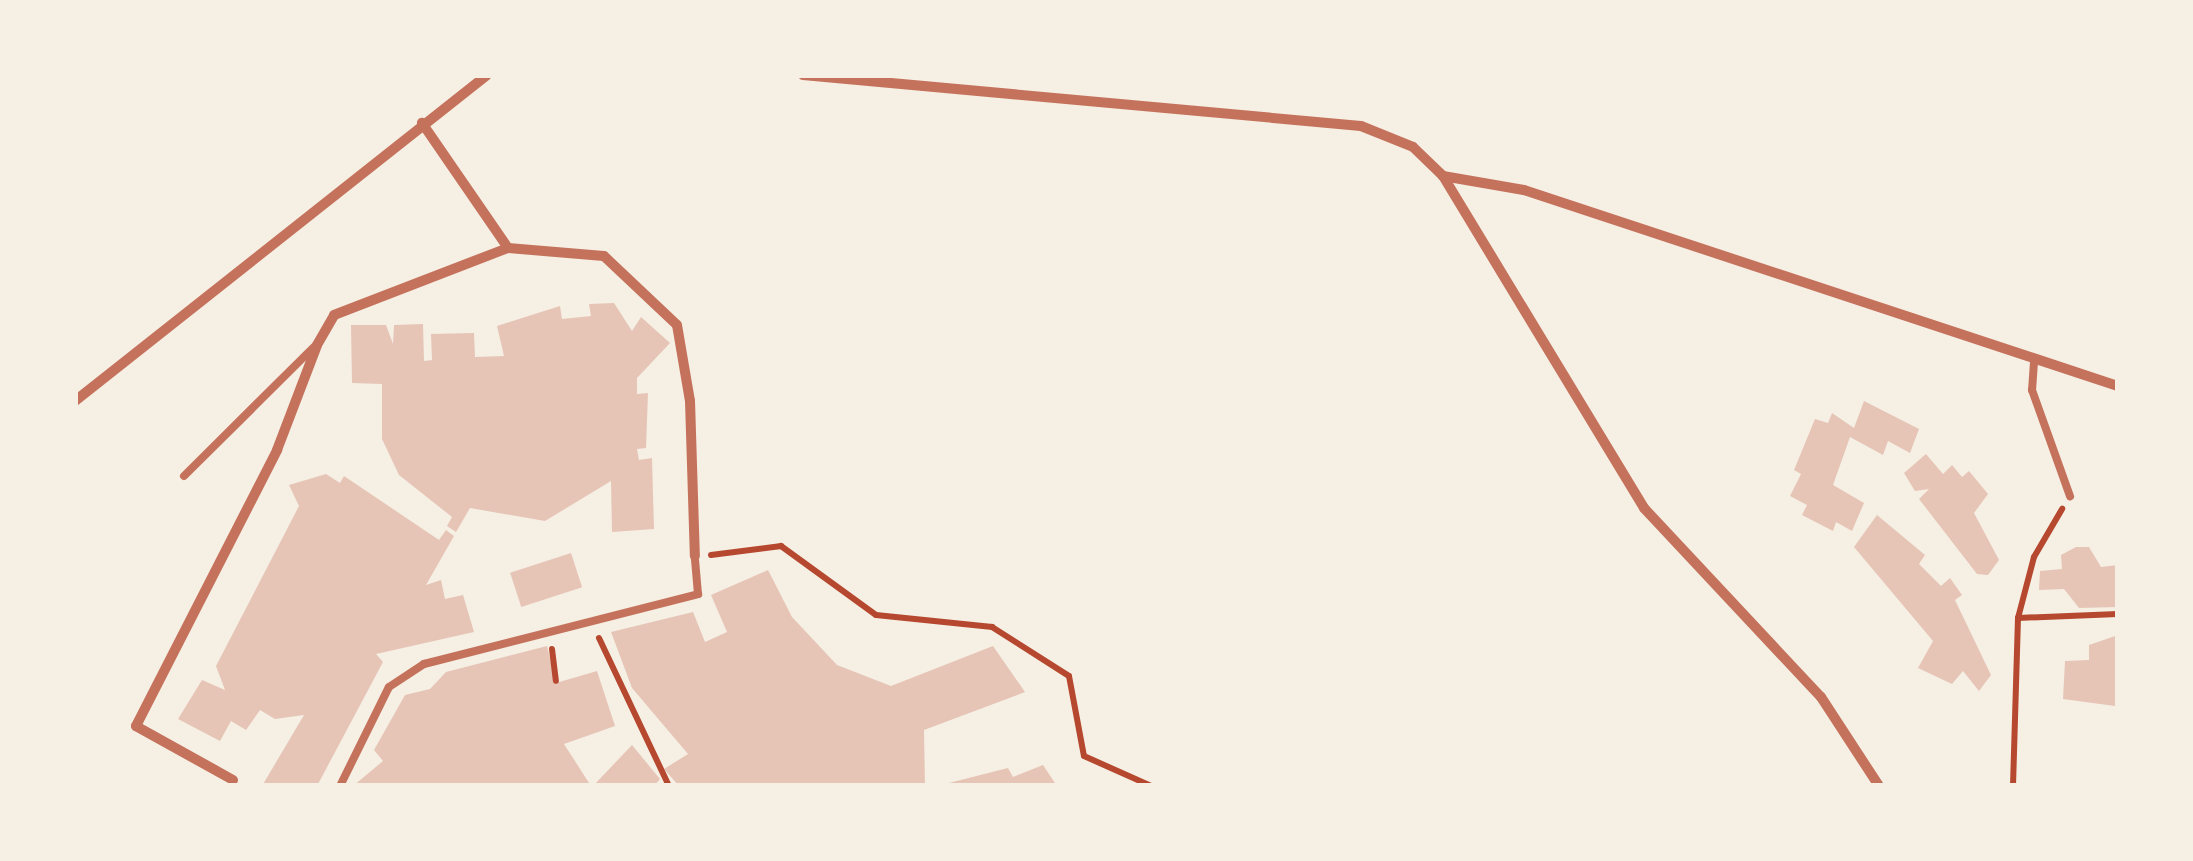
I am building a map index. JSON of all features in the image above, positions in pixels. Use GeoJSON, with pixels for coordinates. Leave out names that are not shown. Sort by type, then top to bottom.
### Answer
{"type":"FeatureCollection","features":[{"type":"Feature","properties":{"kind":"street"},"geometry":{"type":"LineString","coordinates":[[75,401],[487,75]]}},
{"type":"Feature","properties":{"kind":"street"},"geometry":{"type":"LineString","coordinates":[[803,75],[1362,126],[1412,147],[1443,176],[1644,508],[1821,697],[1880,786]]}},
{"type":"Feature","properties":{"kind":"street"},"geometry":{"type":"LineString","coordinates":[[422,123],[508,248]]}},
{"type":"Feature","properties":{"kind":"street"},"geometry":{"type":"LineString","coordinates":[[1443,176],[1524,190],[2034,362],[2118,386]]}},
{"type":"Feature","properties":{"kind":"street"},"geometry":{"type":"LineString","coordinates":[[234,783],[136,726],[277,450],[316,345],[334,315],[508,248],[604,256],[677,325],[690,401],[694,556]]}},
{"type":"Feature","properties":{"kind":"lane"},"geometry":{"type":"LineString","coordinates":[[184,476],[316,345]]}},
{"type":"Feature","properties":{"kind":"lane"},"geometry":{"type":"LineString","coordinates":[[2034,362],[2032,390],[2070,496]]}},
{"type":"Feature","properties":{"kind":"lane"},"geometry":{"type":"LineString","coordinates":[[340,786],[390,687],[424,664],[698,594],[694,556]]}},
{"type":"Feature","properties":{"kind":"path"},"geometry":{"type":"LineString","coordinates":[[2014,786],[2018,618],[2034,558],[2070,496]]}},
{"type":"Feature","properties":{"kind":"path"},"geometry":{"type":"LineString","coordinates":[[694,556],[781,546],[876,615],[992,627],[1069,676],[1084,756],[1151,786]]}},
{"type":"Feature","properties":{"kind":"path"},"geometry":{"type":"LineString","coordinates":[[2018,618],[2118,614]]}},
{"type":"Feature","properties":{"kind":"path"},"geometry":{"type":"LineString","coordinates":[[594,620],[617,692],[669,786]]}},
{"type":"Feature","properties":{"kind":"path"},"geometry":{"type":"LineString","coordinates":[[546,633],[556,681]]}},
{"type":"Feature","properties":{"kind":"building"},"geometry":{"type":"Polygon","coordinates":[[[614,303],[632,331],[641,317],[670,343],[637,378],[637,394],[648,393],[646,448],[637,449],[639,460],[652,458],[654,529],[612,532],[611,481],[545,521],[470,508],[456,532],[447,526],[452,517],[399,475],[382,439],[382,384],[352,383],[351,325],[386,325],[393,344],[394,325],[423,324],[424,361],[432,360],[431,334],[474,333],[475,357],[504,356],[497,326],[560,306],[562,319],[591,316],[589,304],[614,303]]]}},
{"type":"Feature","properties":{"kind":"building"},"geometry":{"type":"Polygon","coordinates":[[[1864,401],[1919,429],[1910,453],[1888,441],[1883,455],[1850,437],[1833,485],[1864,503],[1852,531],[1836,522],[1833,531],[1802,515],[1807,505],[1790,496],[1801,474],[1794,470],[1815,419],[1828,423],[1832,413],[1854,428],[1864,401]]]}},
{"type":"Feature","properties":{"kind":"building"},"geometry":{"type":"Polygon","coordinates":[[[1926,454],[1943,474],[1952,465],[1962,477],[1969,471],[1988,494],[1974,513],[1999,560],[1988,575],[1977,574],[1919,499],[1929,489],[1915,491],[1904,473],[1926,454]]]}},
{"type":"Feature","properties":{"kind":"building"},"geometry":{"type":"Polygon","coordinates":[[[326,474],[340,483],[344,476],[439,540],[446,530],[454,536],[426,585],[441,580],[445,599],[463,595],[474,632],[376,654],[383,662],[317,786],[262,786],[304,715],[275,719],[260,710],[246,730],[231,721],[220,741],[178,719],[202,680],[225,690],[216,666],[299,506],[289,485],[326,474]]]}},
{"type":"Feature","properties":{"kind":"building"},"geometry":{"type":"Polygon","coordinates":[[[1877,515],[1925,555],[1919,564],[1941,586],[1950,578],[1962,595],[1955,600],[1991,675],[1979,691],[1963,671],[1952,684],[1918,668],[1933,641],[1854,547],[1877,515]]]}},
{"type":"Feature","properties":{"kind":"building"},"geometry":{"type":"Polygon","coordinates":[[[2076,547],[2089,547],[2101,567],[2118,565],[2118,607],[2079,608],[2064,589],[2039,590],[2040,571],[2062,569],[2061,555],[2076,547]]]}},
{"type":"Feature","properties":{"kind":"building"},"geometry":{"type":"Polygon","coordinates":[[[571,553],[582,587],[521,607],[510,573],[571,553]]]}},
{"type":"Feature","properties":{"kind":"building"},"geometry":{"type":"Polygon","coordinates":[[[768,570],[792,617],[837,665],[891,686],[993,646],[1025,692],[924,730],[925,786],[679,786],[664,769],[688,754],[632,688],[611,632],[693,612],[705,642],[727,632],[711,595],[768,570]]]}},
{"type":"Feature","properties":{"kind":"building"},"geometry":{"type":"Polygon","coordinates":[[[2118,635],[2115,706],[2063,699],[2065,661],[2089,660],[2089,645],[2118,635]]]}},
{"type":"Feature","properties":{"kind":"building"},"geometry":{"type":"Polygon","coordinates":[[[547,646],[556,683],[597,671],[615,726],[564,744],[591,786],[353,786],[383,761],[374,750],[405,695],[430,689],[446,672],[547,646]]]}},
{"type":"Feature","properties":{"kind":"building"},"geometry":{"type":"Polygon","coordinates":[[[632,745],[660,779],[654,786],[593,786],[632,745]]]}},
{"type":"Feature","properties":{"kind":"building"},"geometry":{"type":"Polygon","coordinates":[[[1043,765],[1057,786],[937,786],[1008,768],[1013,777],[1043,765]]]}}]}
